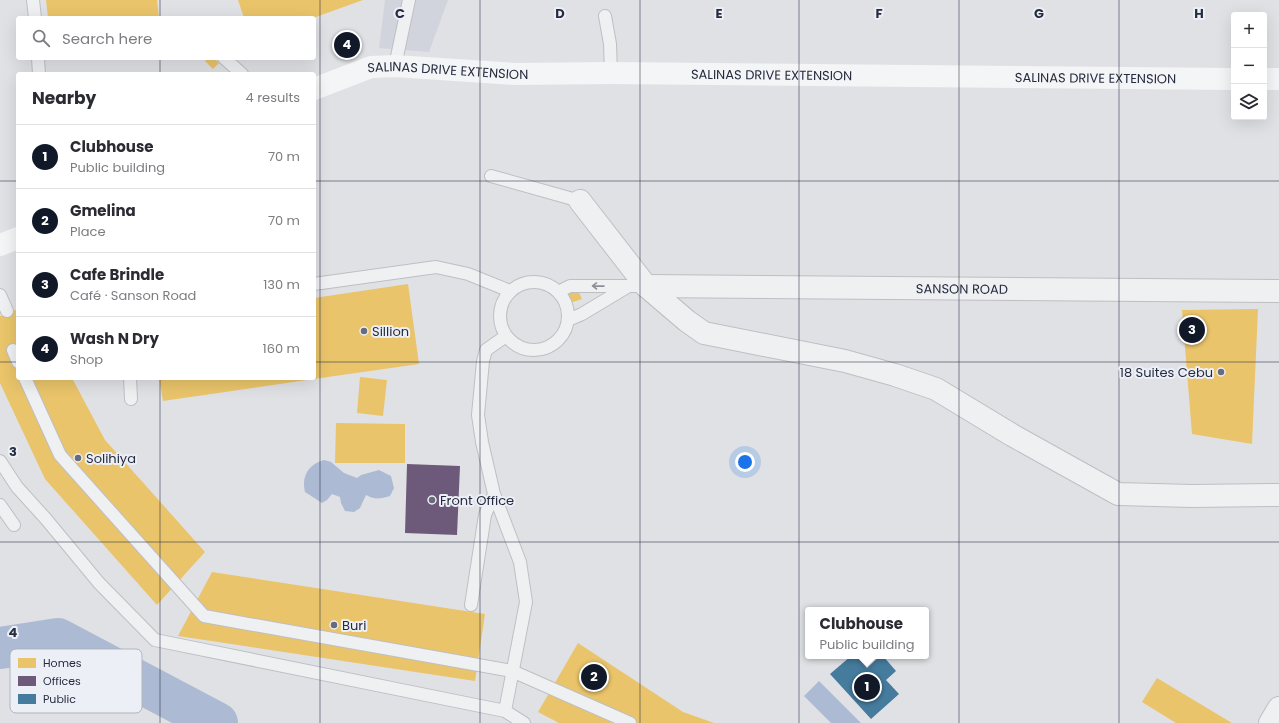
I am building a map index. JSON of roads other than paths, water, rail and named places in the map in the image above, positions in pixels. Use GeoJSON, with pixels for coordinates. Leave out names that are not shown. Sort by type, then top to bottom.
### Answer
{"type":"FeatureCollection","features":[{"type":"Feature","properties":{"kind":"street","name":"SALINAS DRIVE EXTENSION"},"geometry":{"type":"LineString","coordinates":[[316,88],[371,67],[395,66],[516,74],[611,73],[1231,79]]}},
{"type":"Feature","properties":{"kind":"street"},"geometry":{"type":"LineString","coordinates":[[1267,79],[1279,79]]}},
{"type":"Feature","properties":{"kind":"street"},"geometry":{"type":"LineString","coordinates":[[580,202],[636,286],[704,333],[845,361],[895,375],[936,389],[1012,435],[1118,494],[1192,496],[1279,495]]}},
{"type":"Feature","properties":{"kind":"street"},"geometry":{"type":"LineString","coordinates":[[0,244],[16,239]]}},
{"type":"Feature","properties":{"kind":"street","name":"SANSON ROAD"},"geometry":{"type":"LineString","coordinates":[[636,286],[1279,291]]}},
{"type":"Feature","properties":{"kind":"street"},"geometry":{"type":"LineString","coordinates":[[1270,723],[1279,708]]}},
{"type":"Feature","properties":{"kind":"lane"},"geometry":{"type":"LineString","coordinates":[[33,0],[35,16]]}},
{"type":"Feature","properties":{"kind":"lane"},"geometry":{"type":"LineString","coordinates":[[395,66],[409,0]]}},
{"type":"Feature","properties":{"kind":"lane"},"geometry":{"type":"LineString","coordinates":[[605,16],[610,44],[611,73]]}},
{"type":"Feature","properties":{"kind":"lane"},"geometry":{"type":"LineString","coordinates":[[38,60],[39,72]]}},
{"type":"Feature","properties":{"kind":"lane"},"geometry":{"type":"LineString","coordinates":[[226,60],[240,72]]}},
{"type":"Feature","properties":{"kind":"lane"},"geometry":{"type":"LineString","coordinates":[[491,176],[580,202]]}},
{"type":"Feature","properties":{"kind":"lane"},"geometry":{"type":"LineString","coordinates":[[316,284],[436,267],[468,274],[510,291]]}},
{"type":"Feature","properties":{"kind":"lane"},"geometry":{"type":"LineString","coordinates":[[529,282],[540,282],[550,285],[558,292],[564,300],[568,310],[568,320],[559,338],[542,349],[532,350],[522,348],[513,343],[506,336],[500,319],[500,310],[510,291],[518,285],[529,282]]}},
{"type":"Feature","properties":{"kind":"lane"},"geometry":{"type":"LineString","coordinates":[[558,292],[570,286],[636,286]]}},
{"type":"Feature","properties":{"kind":"lane"},"geometry":{"type":"LineString","coordinates":[[568,320],[636,286]]}},
{"type":"Feature","properties":{"kind":"lane"},"geometry":{"type":"LineString","coordinates":[[0,295],[7,311]]}},
{"type":"Feature","properties":{"kind":"lane"},"geometry":{"type":"LineString","coordinates":[[505,711],[526,602],[520,562],[494,494],[482,442],[478,414],[482,361],[486,350],[506,336]]}},
{"type":"Feature","properties":{"kind":"lane"},"geometry":{"type":"LineString","coordinates":[[13,350],[16,357]]}},
{"type":"Feature","properties":{"kind":"lane"},"geometry":{"type":"LineString","coordinates":[[26,380],[60,454],[204,616],[512,671],[630,723]]}},
{"type":"Feature","properties":{"kind":"lane"},"geometry":{"type":"LineString","coordinates":[[130,380],[131,399]]}},
{"type":"Feature","properties":{"kind":"lane"},"geometry":{"type":"LineString","coordinates":[[0,461],[17,487],[46,519],[99,583],[154,640],[505,711],[524,723]]}},
{"type":"Feature","properties":{"kind":"lane"},"geometry":{"type":"LineString","coordinates":[[471,605],[486,515],[494,494]]}},
{"type":"Feature","properties":{"kind":"lane"},"geometry":{"type":"LineString","coordinates":[[0,506],[14,525]]}},
{"type":"Feature","properties":{"kind":"water"},"geometry":{"type":"Polygon","coordinates":[[[324,460],[331,462],[344,473],[357,478],[361,475],[379,470],[391,476],[394,488],[390,496],[386,497],[375,498],[366,495],[360,508],[354,512],[345,511],[340,497],[332,494],[322,503],[305,492],[304,481],[310,468],[314,464],[324,460]]]}},
{"type":"Feature","properties":{"kind":"water"},"geometry":{"type":"Polygon","coordinates":[[[819,681],[861,723],[831,723],[804,696],[819,681]]]}},
{"type":"Feature","properties":{"kind":"waterway"},"geometry":{"type":"LineString","coordinates":[[0,648],[58,639],[77,649]]}},
{"type":"Feature","properties":{"kind":"waterway"},"geometry":{"type":"LineString","coordinates":[[142,683],[217,723]]}},
{"type":"Feature","properties":{"kind":"place","name":"Wash N Dry"},"geometry":{"type":"Point","coordinates":[347,45]}},
{"type":"Feature","properties":{"kind":"place","name":"Cafe Brindle"},"geometry":{"type":"Point","coordinates":[1192,330]}},
{"type":"Feature","properties":{"kind":"place","name":"Sillion"},"geometry":{"type":"Point","coordinates":[364,331]}},
{"type":"Feature","properties":{"kind":"place","name":"18 Suites Cebu"},"geometry":{"type":"Point","coordinates":[1221,372]}},
{"type":"Feature","properties":{"kind":"place","name":"Solihiya"},"geometry":{"type":"Point","coordinates":[78,458]}},
{"type":"Feature","properties":{"kind":"place","name":"Front Office"},"geometry":{"type":"Point","coordinates":[432,500]}},
{"type":"Feature","properties":{"kind":"place","name":"Buri"},"geometry":{"type":"Point","coordinates":[334,625]}},
{"type":"Feature","properties":{"kind":"place","name":"Gmelina"},"geometry":{"type":"Point","coordinates":[594,677]}},
{"type":"Feature","properties":{"kind":"place","name":"Clubhouse"},"geometry":{"type":"Point","coordinates":[867,687]}}]}
